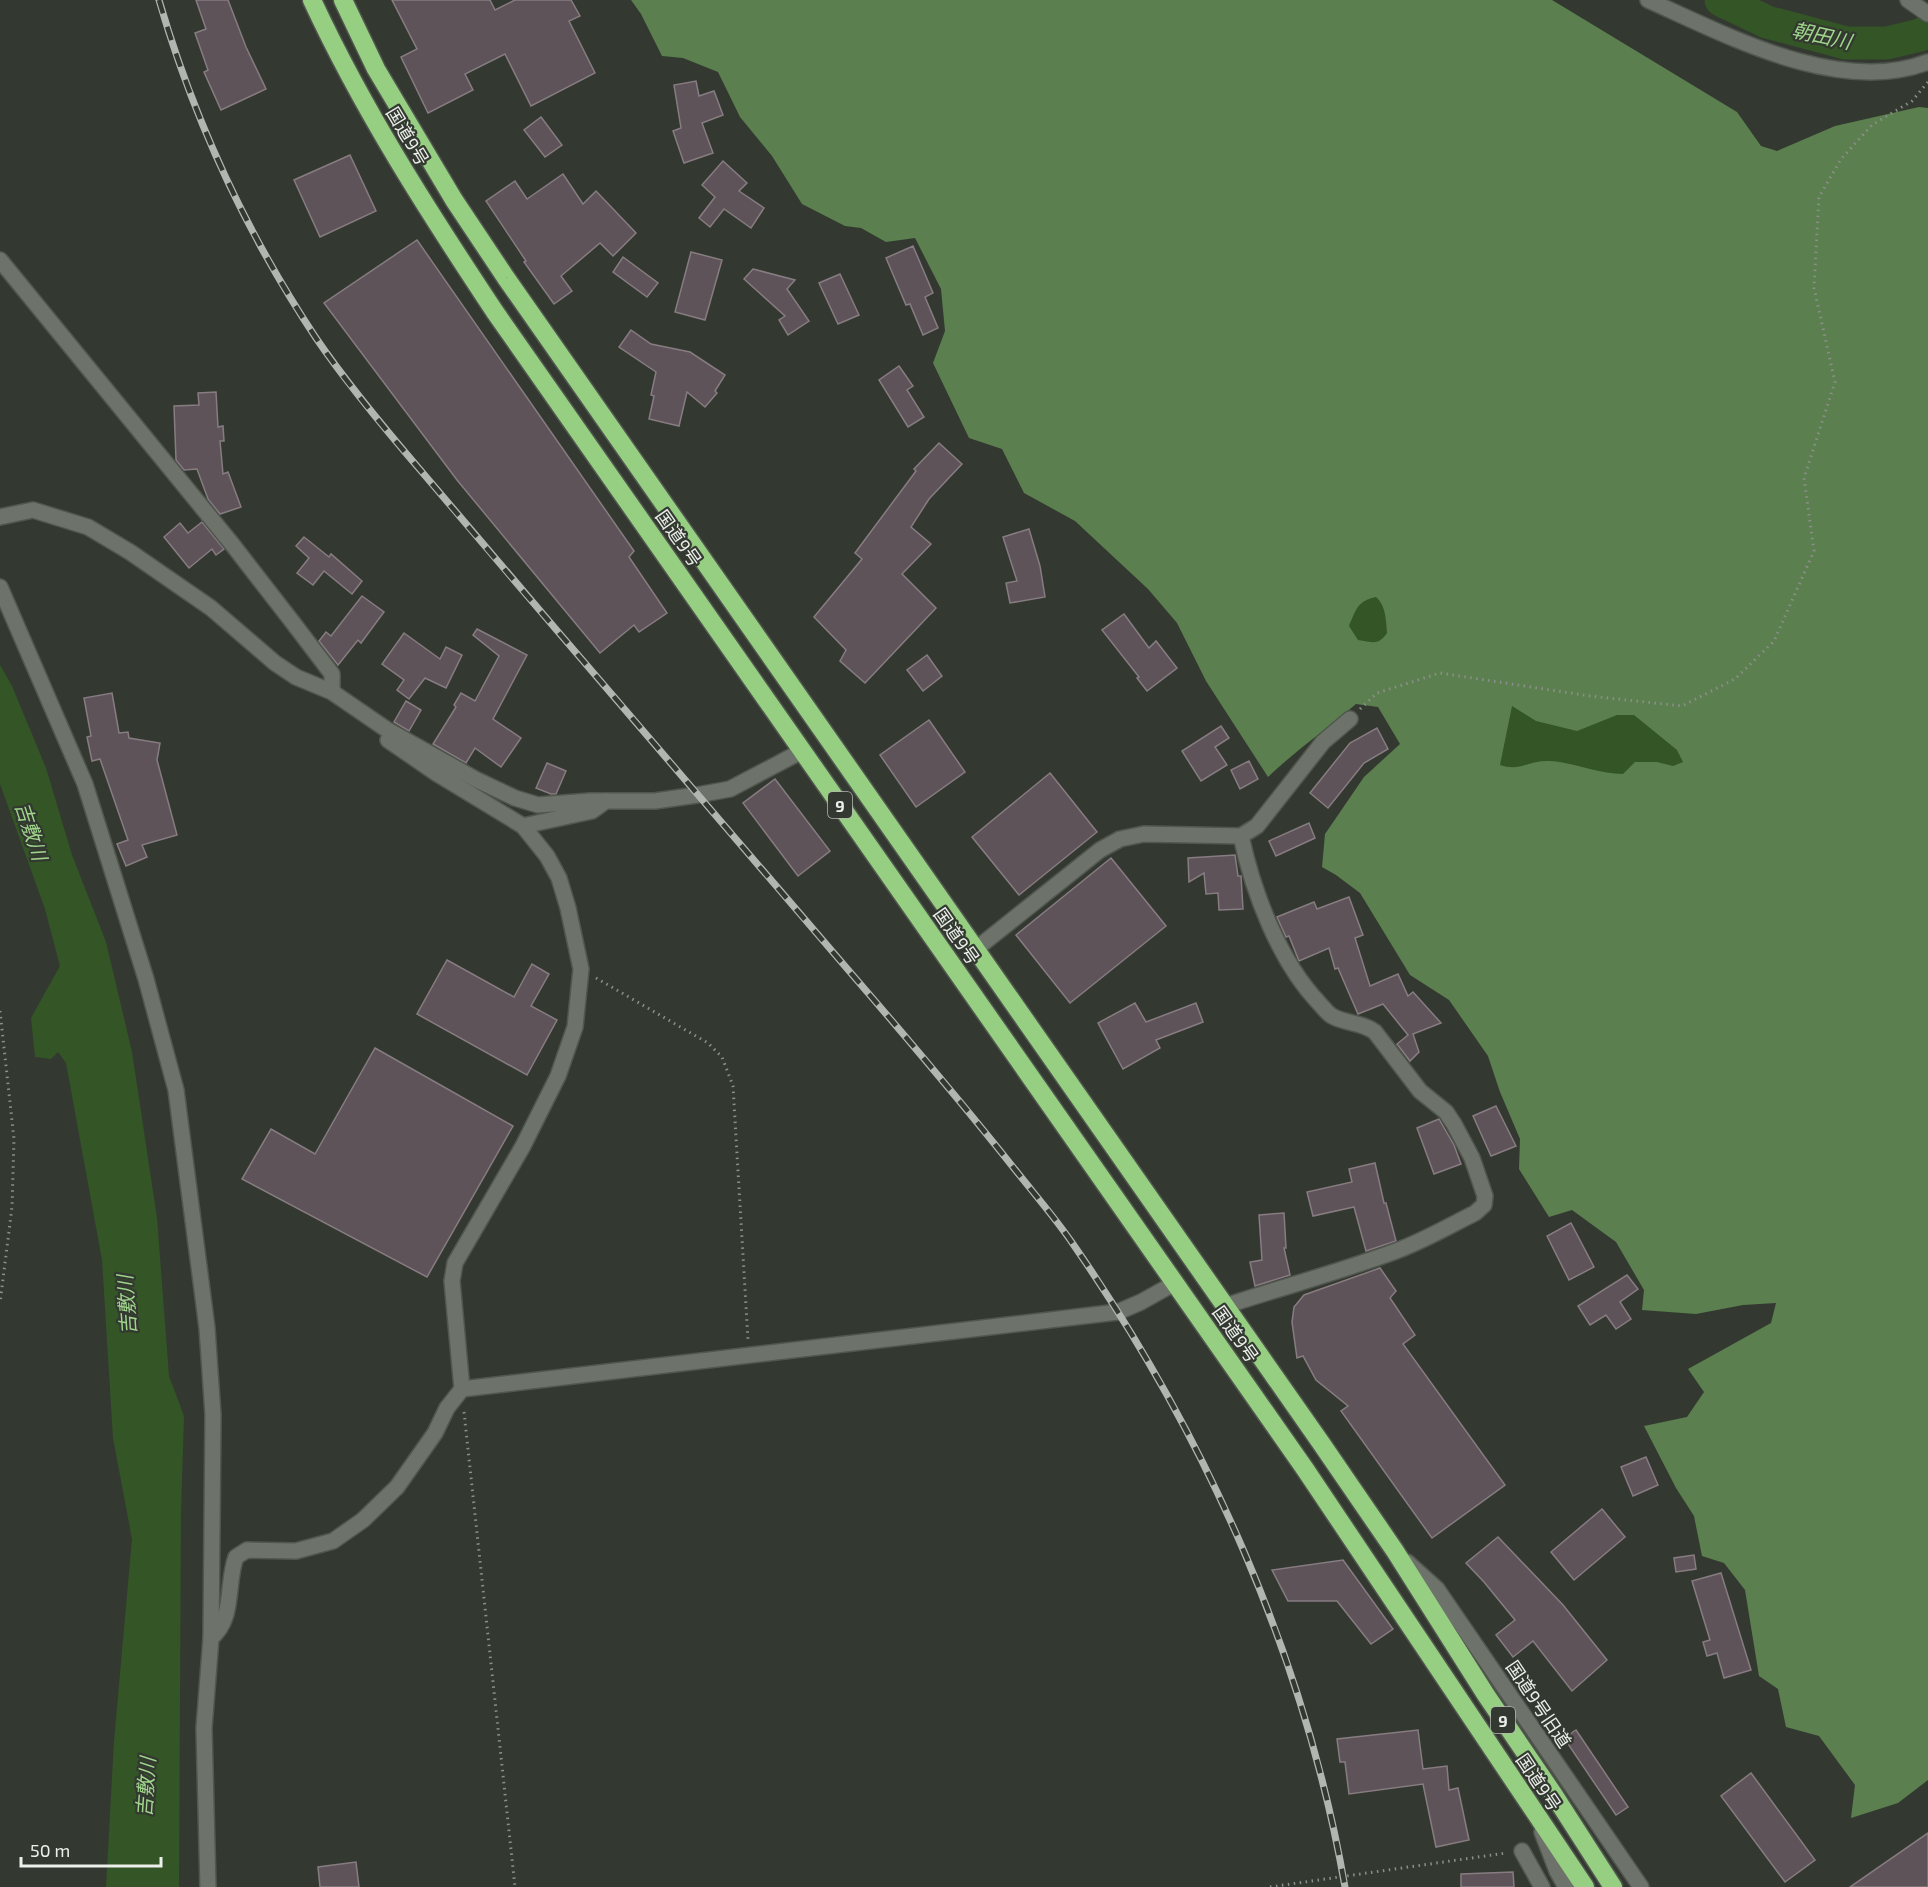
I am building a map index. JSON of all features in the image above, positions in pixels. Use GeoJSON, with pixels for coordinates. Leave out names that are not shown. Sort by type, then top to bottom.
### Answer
{"type":"FeatureCollection","features":[{"type":"Feature","properties":{"kind":"highway","name":"国道9号"},"geometry":{"type":"LineString","coordinates":[[312,0],[352,83],[439,228],[495,312],[1305,1469],[1585,1887]]}},
{"type":"Feature","properties":{"kind":"highway","name":"国道9号"},"geometry":{"type":"LineString","coordinates":[[343,0],[376,69],[454,200],[506,278],[1395,1551],[1486,1695],[1613,1887]]}},
{"type":"Feature","properties":{"kind":"street"},"geometry":{"type":"LineString","coordinates":[[1648,0],[1755,46],[1815,67],[1870,73],[1927,63]]}},
{"type":"Feature","properties":{"kind":"street"},"geometry":{"type":"LineString","coordinates":[[1908,0],[1926,12]]}},
{"type":"Feature","properties":{"kind":"street"},"geometry":{"type":"LineString","coordinates":[[0,260],[232,544],[294,624],[332,674],[332,692]]}},
{"type":"Feature","properties":{"kind":"street"},"geometry":{"type":"LineString","coordinates":[[0,517],[33,510],[88,527],[130,552],[211,608],[275,663],[296,677],[332,692],[386,729],[466,774],[515,798],[538,805],[655,801],[730,789],[802,751]]}},
{"type":"Feature","properties":{"kind":"street"},"geometry":{"type":"LineString","coordinates":[[0,587],[85,784],[146,979],[176,1090],[207,1328],[213,1415],[211,1638],[204,1728],[208,1887]]}},
{"type":"Feature","properties":{"kind":"street"},"geometry":{"type":"LineString","coordinates":[[211,1638],[220,1631],[228,1610],[231,1571],[236,1557],[247,1550],[296,1551],[314,1546],[333,1540],[363,1520],[397,1487],[435,1433],[447,1408],[462,1389],[452,1281],[455,1263],[523,1146],[558,1076],[575,1027],[581,969],[560,879],[547,856],[523,826],[436,773],[375,732],[362,713]]}},
{"type":"Feature","properties":{"kind":"street"},"geometry":{"type":"LineString","coordinates":[[976,949],[1100,850],[1120,839],[1144,834],[1241,836],[1257,826],[1323,742],[1350,718]]}},
{"type":"Feature","properties":{"kind":"street"},"geometry":{"type":"LineString","coordinates":[[523,826],[592,811],[606,801]]}},
{"type":"Feature","properties":{"kind":"street"},"geometry":{"type":"LineString","coordinates":[[1225,1306],[1340,1271],[1399,1250],[1475,1213],[1484,1205],[1485,1196],[1472,1158],[1446,1112],[1420,1091],[1375,1032],[1366,1025],[1349,1023],[1331,1016],[1307,990],[1276,939],[1248,867],[1241,836]]}},
{"type":"Feature","properties":{"kind":"street"},"geometry":{"type":"LineString","coordinates":[[462,1389],[1118,1312],[1175,1283]]}},
{"type":"Feature","properties":{"kind":"street","name":"国道9号旧道"},"geometry":{"type":"LineString","coordinates":[[1395,1551],[1437,1589],[1641,1887]]}},
{"type":"Feature","properties":{"kind":"street"},"geometry":{"type":"LineString","coordinates":[[1536,1816],[1557,1871],[1566,1887]]}},
{"type":"Feature","properties":{"kind":"street"},"geometry":{"type":"LineString","coordinates":[[1522,1851],[1542,1887]]}},
{"type":"Feature","properties":{"kind":"path"},"geometry":{"type":"LineString","coordinates":[[1350,718],[1377,693],[1440,673],[1590,696],[1682,706],[1735,679],[1774,641],[1814,551],[1804,478],[1835,382],[1814,288],[1818,197],[1841,159],[1872,125],[1912,100],[1928,82]]}},
{"type":"Feature","properties":{"kind":"path"},"geometry":{"type":"LineString","coordinates":[[581,969],[708,1043],[722,1057],[733,1086],[749,1354]]}},
{"type":"Feature","properties":{"kind":"path"},"geometry":{"type":"LineString","coordinates":[[0,1011],[14,1140],[12,1207],[0,1303]]}},
{"type":"Feature","properties":{"kind":"path"},"geometry":{"type":"LineString","coordinates":[[462,1389],[515,1887]]}},
{"type":"Feature","properties":{"kind":"path"},"geometry":{"type":"LineString","coordinates":[[1270,1887],[1522,1851]]}},
{"type":"Feature","properties":{"kind":"shaded area"},"geometry":{"type":"Polygon","coordinates":[[[631,0],[1552,0],[1737,112],[1761,146],[1777,151],[1835,126],[1919,107],[1928,108],[1928,1780],[1898,1803],[1851,1818],[1855,1785],[1819,1736],[1786,1727],[1778,1689],[1759,1676],[1745,1590],[1724,1563],[1702,1556],[1694,1516],[1676,1488],[1644,1426],[1687,1417],[1704,1392],[1688,1369],[1771,1323],[1776,1303],[1743,1305],[1696,1314],[1642,1310],[1644,1290],[1616,1242],[1572,1210],[1549,1217],[1519,1169],[1520,1139],[1488,1056],[1449,1000],[1410,975],[1360,893],[1322,867],[1325,834],[1364,777],[1400,744],[1378,707],[1356,704],[1268,777],[1206,681],[1177,623],[1148,589],[1075,521],[1024,493],[1002,449],[969,438],[933,363],[945,331],[941,289],[915,238],[886,242],[861,228],[845,226],[802,204],[772,156],[740,117],[718,72],[683,58],[662,56],[641,14],[631,0]]]}},
{"type":"Feature","properties":{"kind":"water"},"geometry":{"type":"Polygon","coordinates":[[[1376,597],[1384,609],[1387,633],[1378,641],[1358,640],[1349,626],[1361,604],[1376,597]]]}},
{"type":"Feature","properties":{"kind":"water","name":"吉敷川"},"geometry":{"type":"Polygon","coordinates":[[[0,665],[12,686],[46,768],[72,855],[106,942],[132,1052],[157,1218],[169,1376],[184,1416],[181,1511],[179,1887],[106,1887],[114,1741],[132,1539],[113,1438],[102,1260],[66,1063],[58,1052],[51,1059],[35,1057],[31,1018],[60,966],[45,909],[0,784],[0,665]]]}},
{"type":"Feature","properties":{"kind":"water"},"geometry":{"type":"Polygon","coordinates":[[[1512,706],[1536,721],[1577,731],[1617,715],[1634,715],[1677,750],[1683,762],[1673,766],[1657,762],[1635,762],[1623,774],[1549,761],[1519,767],[1500,765],[1512,706]]]}},
{"type":"Feature","properties":{"kind":"building"},"geometry":{"type":"Polygon","coordinates":[[[196,0],[228,0],[246,47],[266,89],[221,110],[204,72],[208,70],[195,33],[206,29],[196,0]]]}},
{"type":"Feature","properties":{"kind":"building"},"geometry":{"type":"Polygon","coordinates":[[[392,0],[490,0],[495,10],[515,0],[571,0],[580,16],[569,21],[595,73],[531,106],[505,54],[465,74],[473,90],[428,113],[401,57],[417,49],[392,0]]]}},
{"type":"Feature","properties":{"kind":"building"},"geometry":{"type":"Polygon","coordinates":[[[696,81],[699,96],[714,91],[723,115],[702,123],[713,153],[684,163],[673,131],[681,128],[674,85],[696,81]]]}},
{"type":"Feature","properties":{"kind":"building"},"geometry":{"type":"Polygon","coordinates":[[[541,117],[562,145],[545,157],[524,130],[541,117]]]}},
{"type":"Feature","properties":{"kind":"building"},"geometry":{"type":"Polygon","coordinates":[[[350,155],[376,211],[320,237],[294,180],[350,155]]]}},
{"type":"Feature","properties":{"kind":"building"},"geometry":{"type":"Polygon","coordinates":[[[723,161],[747,183],[739,191],[764,208],[751,228],[724,209],[710,227],[699,218],[715,197],[702,185],[723,161]]]}},
{"type":"Feature","properties":{"kind":"building"},"geometry":{"type":"Polygon","coordinates":[[[563,174],[583,204],[596,191],[636,233],[613,256],[600,243],[561,276],[572,291],[554,304],[524,262],[526,261],[486,201],[515,181],[527,199],[563,174]]]}},
{"type":"Feature","properties":{"kind":"building"},"geometry":{"type":"Polygon","coordinates":[[[417,240],[634,551],[629,557],[667,613],[639,632],[634,625],[600,653],[457,480],[324,303],[417,240]]]}},
{"type":"Feature","properties":{"kind":"building"},"geometry":{"type":"Polygon","coordinates":[[[913,246],[933,293],[925,297],[938,328],[923,335],[910,304],[906,305],[886,258],[913,246]]]}},
{"type":"Feature","properties":{"kind":"building"},"geometry":{"type":"Polygon","coordinates":[[[691,252],[722,260],[705,320],[675,312],[691,252]]]}},
{"type":"Feature","properties":{"kind":"building"},"geometry":{"type":"Polygon","coordinates":[[[623,257],[658,283],[647,297],[613,272],[623,257]]]}},
{"type":"Feature","properties":{"kind":"building"},"geometry":{"type":"Polygon","coordinates":[[[753,269],[795,280],[787,289],[809,321],[788,335],[779,320],[785,316],[744,279],[753,269]]]}},
{"type":"Feature","properties":{"kind":"building"},"geometry":{"type":"Polygon","coordinates":[[[840,274],[859,315],[838,324],[819,283],[840,274]]]}},
{"type":"Feature","properties":{"kind":"building"},"geometry":{"type":"Polygon","coordinates":[[[631,330],[651,344],[690,352],[725,375],[715,391],[717,393],[705,407],[687,392],[679,426],[649,419],[656,372],[619,347],[631,330]]]}},
{"type":"Feature","properties":{"kind":"building"},"geometry":{"type":"Polygon","coordinates":[[[899,366],[913,386],[907,390],[924,417],[908,427],[879,380],[899,366]]]}},
{"type":"Feature","properties":{"kind":"building"},"geometry":{"type":"Polygon","coordinates":[[[216,392],[218,427],[223,426],[224,441],[220,441],[223,474],[228,472],[241,507],[220,514],[208,499],[197,469],[184,470],[176,460],[174,406],[199,405],[198,393],[216,392]]]}},
{"type":"Feature","properties":{"kind":"building"},"geometry":{"type":"Polygon","coordinates":[[[939,443],[962,464],[929,499],[911,527],[931,544],[902,574],[936,608],[865,683],[840,661],[846,650],[814,617],[862,559],[855,553],[916,471],[914,469],[939,443]]]}},
{"type":"Feature","properties":{"kind":"building"},"geometry":{"type":"Polygon","coordinates":[[[202,522],[224,549],[216,555],[212,549],[189,568],[164,537],[180,523],[188,533],[202,522]]]}},
{"type":"Feature","properties":{"kind":"building"},"geometry":{"type":"Polygon","coordinates":[[[1029,529],[1040,566],[1045,597],[1010,603],[1006,583],[1017,581],[1003,537],[1029,529]]]}},
{"type":"Feature","properties":{"kind":"building"},"geometry":{"type":"Polygon","coordinates":[[[304,537],[329,557],[331,554],[362,581],[352,594],[324,571],[313,585],[297,573],[309,558],[296,546],[304,537]]]}},
{"type":"Feature","properties":{"kind":"building"},"geometry":{"type":"Polygon","coordinates":[[[362,596],[384,612],[361,643],[358,640],[338,665],[319,641],[326,632],[331,636],[362,596]]]}},
{"type":"Feature","properties":{"kind":"building"},"geometry":{"type":"Polygon","coordinates":[[[1124,614],[1149,648],[1156,641],[1177,668],[1147,691],[1137,678],[1139,677],[1102,630],[1124,614]]]}},
{"type":"Feature","properties":{"kind":"building"},"geometry":{"type":"Polygon","coordinates":[[[477,629],[527,655],[493,719],[521,738],[501,767],[475,748],[466,763],[433,744],[456,707],[454,705],[461,693],[475,701],[499,656],[473,635],[477,629]]]}},
{"type":"Feature","properties":{"kind":"building"},"geometry":{"type":"Polygon","coordinates":[[[404,633],[440,659],[446,647],[462,655],[446,688],[425,678],[409,699],[397,690],[404,680],[382,664],[404,633]]]}},
{"type":"Feature","properties":{"kind":"building"},"geometry":{"type":"Polygon","coordinates":[[[927,655],[942,676],[923,691],[907,670],[927,655]]]}},
{"type":"Feature","properties":{"kind":"building"},"geometry":{"type":"Polygon","coordinates":[[[112,693],[119,733],[128,732],[129,738],[160,743],[157,760],[177,835],[142,845],[147,857],[126,866],[117,844],[128,840],[100,759],[92,761],[87,737],[91,736],[84,698],[112,693]]]}},
{"type":"Feature","properties":{"kind":"building"},"geometry":{"type":"Polygon","coordinates":[[[406,701],[421,710],[409,731],[394,722],[406,701]]]}},
{"type":"Feature","properties":{"kind":"building"},"geometry":{"type":"Polygon","coordinates":[[[929,720],[965,772],[916,807],[880,755],[929,720]]]}},
{"type":"Feature","properties":{"kind":"building"},"geometry":{"type":"Polygon","coordinates":[[[1221,726],[1229,738],[1215,747],[1227,765],[1201,781],[1182,751],[1221,726]]]}},
{"type":"Feature","properties":{"kind":"building"},"geometry":{"type":"Polygon","coordinates":[[[1377,728],[1388,749],[1364,763],[1328,808],[1310,793],[1350,743],[1377,728]]]}},
{"type":"Feature","properties":{"kind":"building"},"geometry":{"type":"Polygon","coordinates":[[[1249,761],[1258,779],[1240,789],[1231,770],[1249,761]]]}},
{"type":"Feature","properties":{"kind":"building"},"geometry":{"type":"Polygon","coordinates":[[[547,763],[566,771],[556,794],[536,788],[547,763]]]}},
{"type":"Feature","properties":{"kind":"building"},"geometry":{"type":"Polygon","coordinates":[[[1050,773],[1097,832],[1019,895],[972,837],[1050,773]]]}},
{"type":"Feature","properties":{"kind":"building"},"geometry":{"type":"Polygon","coordinates":[[[775,779],[830,851],[798,876],[743,803],[775,779]]]}},
{"type":"Feature","properties":{"kind":"building"},"geometry":{"type":"Polygon","coordinates":[[[1309,823],[1315,838],[1276,856],[1269,841],[1309,823]]]}},
{"type":"Feature","properties":{"kind":"building"},"geometry":{"type":"Polygon","coordinates":[[[1235,855],[1238,876],[1241,876],[1243,909],[1219,910],[1218,893],[1206,894],[1204,873],[1189,882],[1188,858],[1235,855]]]}},
{"type":"Feature","properties":{"kind":"building"},"geometry":{"type":"Polygon","coordinates":[[[1111,858],[1166,926],[1070,1003],[1016,935],[1111,858]]]}},
{"type":"Feature","properties":{"kind":"building"},"geometry":{"type":"Polygon","coordinates":[[[1349,897],[1363,935],[1355,938],[1370,986],[1398,974],[1408,996],[1413,992],[1441,1023],[1413,1034],[1419,1052],[1410,1061],[1397,1044],[1408,1035],[1383,1004],[1358,1014],[1338,968],[1335,969],[1329,948],[1299,961],[1289,936],[1286,937],[1277,917],[1314,902],[1317,909],[1349,897]]]}},
{"type":"Feature","properties":{"kind":"building"},"geometry":{"type":"Polygon","coordinates":[[[447,960],[514,997],[532,964],[549,974],[531,1006],[557,1020],[527,1075],[417,1014],[447,960]]]}},
{"type":"Feature","properties":{"kind":"building"},"geometry":{"type":"Polygon","coordinates":[[[1135,1003],[1146,1022],[1196,1003],[1203,1022],[1156,1040],[1160,1048],[1123,1069],[1098,1023],[1135,1003]]]}},
{"type":"Feature","properties":{"kind":"building"},"geometry":{"type":"Polygon","coordinates":[[[375,1048],[513,1126],[427,1277],[242,1179],[271,1129],[315,1154],[375,1048]]]}},
{"type":"Feature","properties":{"kind":"building"},"geometry":{"type":"Polygon","coordinates":[[[1496,1106],[1516,1146],[1491,1156],[1473,1116],[1496,1106]]]}},
{"type":"Feature","properties":{"kind":"building"},"geometry":{"type":"Polygon","coordinates":[[[1439,1119],[1454,1145],[1461,1164],[1434,1174],[1417,1128],[1439,1119]]]}},
{"type":"Feature","properties":{"kind":"building"},"geometry":{"type":"Polygon","coordinates":[[[1375,1163],[1396,1241],[1366,1251],[1354,1207],[1313,1216],[1307,1192],[1352,1182],[1349,1169],[1375,1163]]]}},
{"type":"Feature","properties":{"kind":"building"},"geometry":{"type":"Polygon","coordinates":[[[1284,1213],[1286,1248],[1284,1248],[1290,1275],[1255,1286],[1250,1262],[1262,1260],[1259,1215],[1284,1213]]]}},
{"type":"Feature","properties":{"kind":"building"},"geometry":{"type":"Polygon","coordinates":[[[1571,1223],[1594,1267],[1569,1280],[1547,1236],[1571,1223]]]}},
{"type":"Feature","properties":{"kind":"building"},"geometry":{"type":"Polygon","coordinates":[[[1380,1268],[1396,1291],[1390,1298],[1415,1335],[1403,1344],[1505,1485],[1432,1538],[1341,1411],[1348,1406],[1316,1380],[1303,1356],[1297,1358],[1292,1322],[1294,1307],[1304,1295],[1380,1268]]]}},
{"type":"Feature","properties":{"kind":"building"},"geometry":{"type":"Polygon","coordinates":[[[1627,1275],[1638,1289],[1620,1302],[1631,1319],[1616,1329],[1606,1315],[1590,1325],[1578,1306],[1627,1275]]]}},
{"type":"Feature","properties":{"kind":"building"},"geometry":{"type":"Polygon","coordinates":[[[1646,1457],[1658,1485],[1633,1496],[1621,1467],[1646,1457]]]}},
{"type":"Feature","properties":{"kind":"building"},"geometry":{"type":"Polygon","coordinates":[[[1602,1509],[1625,1537],[1574,1580],[1551,1552],[1602,1509]]]}},
{"type":"Feature","properties":{"kind":"building"},"geometry":{"type":"Polygon","coordinates":[[[1498,1537],[1563,1605],[1607,1660],[1572,1691],[1533,1641],[1513,1657],[1496,1635],[1515,1620],[1466,1563],[1498,1537]]]}},
{"type":"Feature","properties":{"kind":"building"},"geometry":{"type":"Polygon","coordinates":[[[1694,1555],[1696,1569],[1676,1572],[1674,1558],[1694,1555]]]}},
{"type":"Feature","properties":{"kind":"building"},"geometry":{"type":"Polygon","coordinates":[[[1343,1560],[1393,1629],[1371,1644],[1337,1601],[1288,1601],[1272,1570],[1343,1560]]]}},
{"type":"Feature","properties":{"kind":"building"},"geometry":{"type":"Polygon","coordinates":[[[1721,1573],[1751,1670],[1724,1678],[1717,1653],[1707,1656],[1703,1642],[1710,1640],[1692,1581],[1721,1573]]]}},
{"type":"Feature","properties":{"kind":"building"},"geometry":{"type":"Polygon","coordinates":[[[1418,1730],[1423,1769],[1447,1766],[1449,1790],[1458,1788],[1469,1840],[1436,1847],[1423,1784],[1349,1794],[1345,1762],[1340,1762],[1337,1739],[1418,1730]]]}},
{"type":"Feature","properties":{"kind":"building"},"geometry":{"type":"Polygon","coordinates":[[[1576,1730],[1628,1807],[1616,1815],[1564,1738],[1576,1730]]]}},
{"type":"Feature","properties":{"kind":"building"},"geometry":{"type":"Polygon","coordinates":[[[1751,1773],[1815,1860],[1785,1882],[1721,1796],[1751,1773]]]}},
{"type":"Feature","properties":{"kind":"building"},"geometry":{"type":"Polygon","coordinates":[[[1928,1833],[1928,1887],[1850,1887],[1928,1833]]]}},
{"type":"Feature","properties":{"kind":"building"},"geometry":{"type":"Polygon","coordinates":[[[356,1862],[359,1887],[320,1887],[318,1867],[356,1862]]]}},
{"type":"Feature","properties":{"kind":"building"},"geometry":{"type":"Polygon","coordinates":[[[1513,1872],[1514,1887],[1461,1887],[1461,1874],[1513,1872]]]}},
{"type":"Feature","properties":{"kind":"waterway","name":"朝田川"},"geometry":{"type":"LineString","coordinates":[[1721,0],[1767,22],[1846,43],[1887,43],[1928,31]]}},
{"type":"Feature","properties":{"kind":"railway"},"geometry":{"type":"LineString","coordinates":[[159,0],[189,89],[225,175],[267,258],[328,355],[394,440],[955,1096],[1060,1226],[1121,1317],[1166,1393],[1207,1471],[1244,1551],[1276,1633],[1304,1717],[1327,1801],[1345,1887]]}}]}
